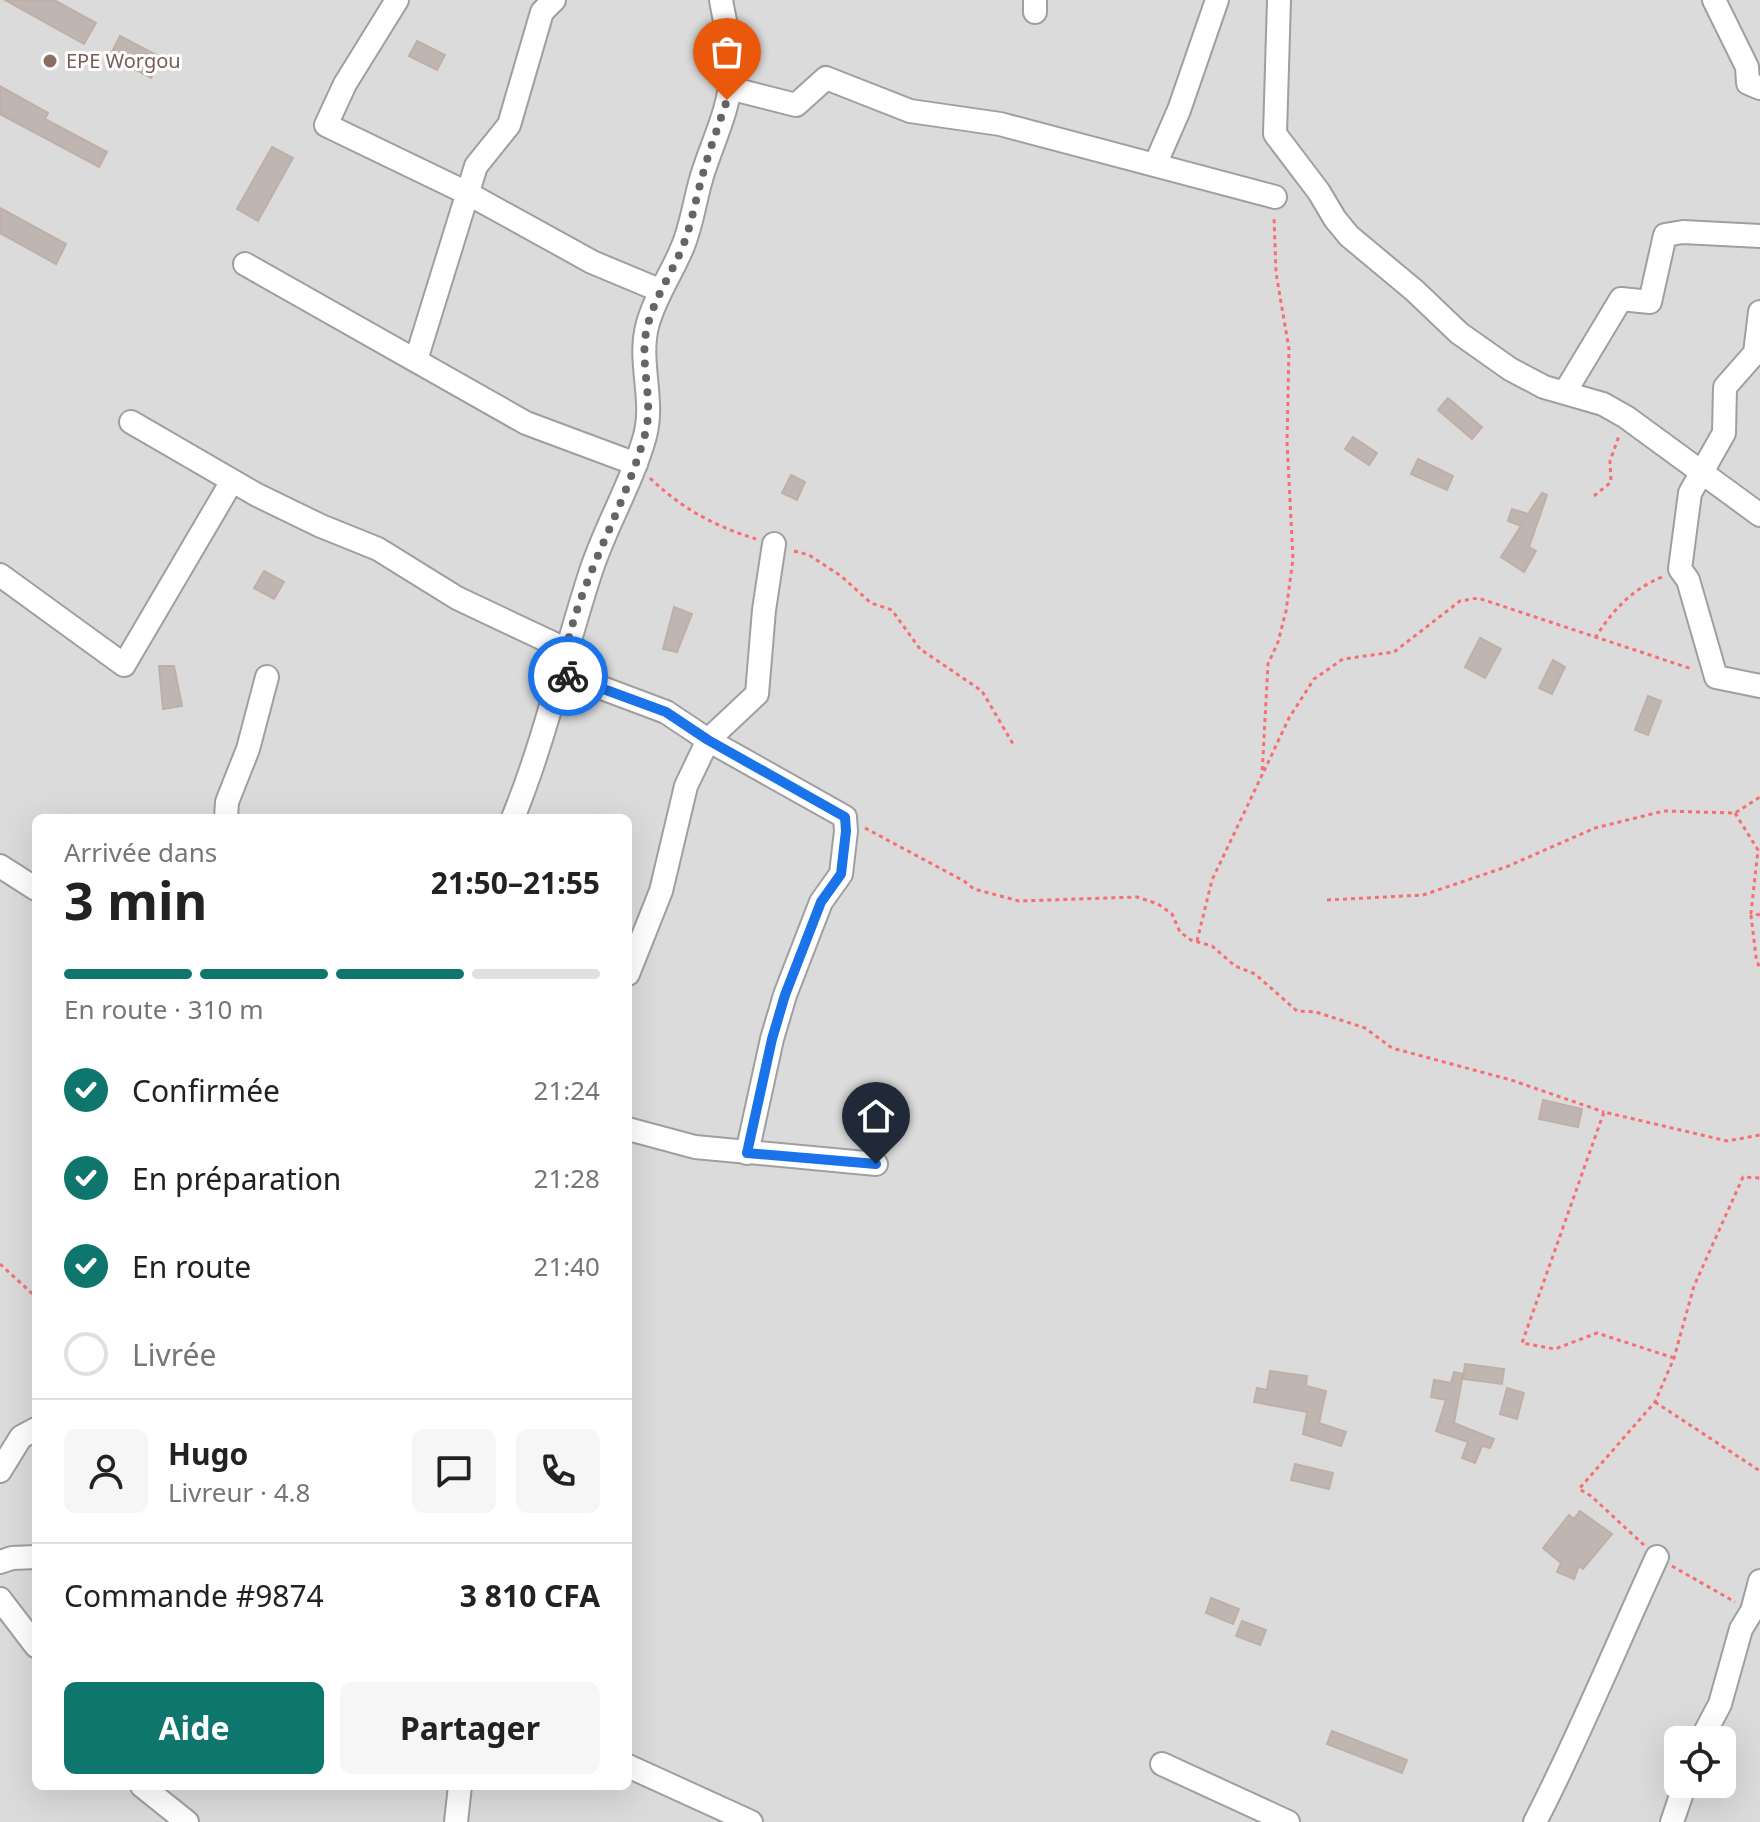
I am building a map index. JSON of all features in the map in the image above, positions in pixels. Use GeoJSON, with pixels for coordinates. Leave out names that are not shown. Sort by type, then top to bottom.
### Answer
{"type":"FeatureCollection","features":[{"type":"Feature","properties":{"kind":"street"},"geometry":{"type":"LineString","coordinates":[[397,0],[345,84],[326,125],[467,193],[592,262],[659,290]]}},
{"type":"Feature","properties":{"kind":"street"},"geometry":{"type":"LineString","coordinates":[[416,360],[476,166],[509,125],[542,12],[554,0]]}},
{"type":"Feature","properties":{"kind":"street"},"geometry":{"type":"LineString","coordinates":[[515,814],[533,769],[562,673],[565,649],[596,556],[645,436],[650,405],[644,365],[647,326],[659,290],[682,247],[729,88],[731,71],[721,0]]}},
{"type":"Feature","properties":{"kind":"street"},"geometry":{"type":"LineString","coordinates":[[1155,165],[1179,110],[1217,0]]}},
{"type":"Feature","properties":{"kind":"street"},"geometry":{"type":"LineString","coordinates":[[1279,0],[1275,134],[1349,236],[1415,291],[1459,333],[1510,369],[1544,387],[1603,404],[1626,417],[1760,515]]}},
{"type":"Feature","properties":{"kind":"street"},"geometry":{"type":"LineString","coordinates":[[1714,0],[1747,67],[1748,83],[1760,88]]}},
{"type":"Feature","properties":{"kind":"street"},"geometry":{"type":"LineString","coordinates":[[729,88],[796,105],[826,78],[910,111],[1000,124],[1275,197]]}},
{"type":"Feature","properties":{"kind":"street"},"geometry":{"type":"LineString","coordinates":[[1565,392],[1621,299],[1650,302],[1665,235],[1683,232],[1760,236]]}},
{"type":"Feature","properties":{"kind":"street"},"geometry":{"type":"LineString","coordinates":[[245,264],[526,423],[636,464]]}},
{"type":"Feature","properties":{"kind":"street"},"geometry":{"type":"LineString","coordinates":[[1760,312],[1755,353],[1725,387],[1724,433],[1690,493],[1680,569],[1688,580],[1716,677],[1760,686]]}},
{"type":"Feature","properties":{"kind":"street"},"geometry":{"type":"LineString","coordinates":[[131,422],[232,481],[321,526],[378,549],[457,598],[565,649]]}},
{"type":"Feature","properties":{"kind":"street"},"geometry":{"type":"LineString","coordinates":[[0,575],[124,665],[232,481]]}},
{"type":"Feature","properties":{"kind":"street"},"geometry":{"type":"LineString","coordinates":[[632,964],[661,891],[686,786],[708,740],[757,694],[764,610],[774,544]]}},
{"type":"Feature","properties":{"kind":"street"},"geometry":{"type":"LineString","coordinates":[[562,673],[666,712],[708,740],[845,817],[841,874],[821,902],[785,995],[747,1153]]}},
{"type":"Feature","properties":{"kind":"street"},"geometry":{"type":"LineString","coordinates":[[226,814],[227,802],[248,749],[267,677]]}},
{"type":"Feature","properties":{"kind":"street"},"geometry":{"type":"LineString","coordinates":[[0,866],[32,886]]}},
{"type":"Feature","properties":{"kind":"street"},"geometry":{"type":"LineString","coordinates":[[632,1130],[695,1147],[876,1164]]}},
{"type":"Feature","properties":{"kind":"street"},"geometry":{"type":"LineString","coordinates":[[0,1471],[21,1437],[32,1431]]}},
{"type":"Feature","properties":{"kind":"street"},"geometry":{"type":"LineString","coordinates":[[0,1562],[32,1557]]}},
{"type":"Feature","properties":{"kind":"street"},"geometry":{"type":"LineString","coordinates":[[1535,1822],[1575,1744],[1657,1557]]}},
{"type":"Feature","properties":{"kind":"street"},"geometry":{"type":"LineString","coordinates":[[1708,1726],[1720,1704],[1741,1629],[1752,1611],[1760,1581]]}},
{"type":"Feature","properties":{"kind":"street"},"geometry":{"type":"LineString","coordinates":[[0,1599],[32,1641]]}},
{"type":"Feature","properties":{"kind":"street"},"geometry":{"type":"LineString","coordinates":[[1162,1764],[1247,1813],[1288,1822]]}},
{"type":"Feature","properties":{"kind":"street"},"geometry":{"type":"LineString","coordinates":[[632,1768],[751,1822]]}},
{"type":"Feature","properties":{"kind":"street"},"geometry":{"type":"LineString","coordinates":[[147,1790],[187,1822]]}},
{"type":"Feature","properties":{"kind":"street"},"geometry":{"type":"LineString","coordinates":[[456,1822],[460,1790]]}},
{"type":"Feature","properties":{"kind":"street"},"geometry":{"type":"LineString","coordinates":[[1672,1822],[1680,1798]]}},
{"type":"Feature","properties":{"kind":"path"},"geometry":{"type":"LineString","coordinates":[[1262,775],[1268,664],[1286,611],[1293,559],[1287,442],[1289,349],[1285,311],[1276,273],[1273,239],[1275,197]]}},
{"type":"Feature","properties":{"kind":"path"},"geometry":{"type":"LineString","coordinates":[[1594,496],[1611,482],[1610,461],[1626,417]]}},
{"type":"Feature","properties":{"kind":"path"},"geometry":{"type":"LineString","coordinates":[[636,464],[676,502],[701,518],[809,555],[841,576],[871,603],[892,610],[920,649],[982,691],[1013,744]]}},
{"type":"Feature","properties":{"kind":"path"},"geometry":{"type":"LineString","coordinates":[[1594,638],[1619,603],[1645,584],[1680,569]]}},
{"type":"Feature","properties":{"kind":"path"},"geometry":{"type":"LineString","coordinates":[[1197,941],[1212,880],[1289,718],[1314,679],[1343,659],[1394,652],[1460,601],[1478,598],[1716,677]]}},
{"type":"Feature","properties":{"kind":"path"},"geometry":{"type":"LineString","coordinates":[[1327,900],[1423,895],[1506,867],[1595,828],[1664,811],[1735,813],[1760,797]]}},
{"type":"Feature","properties":{"kind":"path"},"geometry":{"type":"LineString","coordinates":[[1735,813],[1758,850],[1751,913],[1760,970]]}},
{"type":"Feature","properties":{"kind":"path"},"geometry":{"type":"LineString","coordinates":[[845,817],[974,889],[1019,901],[1137,897],[1167,908],[1180,932],[1212,946],[1235,966],[1255,974],[1297,1011],[1316,1012],[1365,1028],[1392,1048],[1511,1080],[1655,1126],[1727,1141],[1760,1135]]}},
{"type":"Feature","properties":{"kind":"path"},"geometry":{"type":"LineString","coordinates":[[1751,913],[1760,915]]}},
{"type":"Feature","properties":{"kind":"path"},"geometry":{"type":"LineString","coordinates":[[1604,1112],[1522,1343],[1555,1349],[1597,1333],[1674,1358]]}},
{"type":"Feature","properties":{"kind":"path"},"geometry":{"type":"LineString","coordinates":[[1579,1489],[1655,1402],[1674,1358],[1694,1286],[1743,1177],[1760,1178]]}},
{"type":"Feature","properties":{"kind":"path"},"geometry":{"type":"LineString","coordinates":[[0,1264],[32,1293]]}},
{"type":"Feature","properties":{"kind":"path"},"geometry":{"type":"LineString","coordinates":[[1655,1402],[1760,1471]]}},
{"type":"Feature","properties":{"kind":"shaded area"},"geometry":{"type":"Polygon","coordinates":[[[0,0],[1760,0],[1760,1822],[0,1822],[0,0]]]}},
{"type":"Feature","properties":{"kind":"building"},"geometry":{"type":"Polygon","coordinates":[[[5,0],[54,0],[96,23],[84,44],[5,0]]]}},
{"type":"Feature","properties":{"kind":"building"},"geometry":{"type":"Polygon","coordinates":[[[120,36],[162,58],[151,78],[110,56],[120,36]]]}},
{"type":"Feature","properties":{"kind":"building"},"geometry":{"type":"Polygon","coordinates":[[[417,41],[445,55],[437,70],[409,56],[417,41]]]}},
{"type":"Feature","properties":{"kind":"building"},"geometry":{"type":"Polygon","coordinates":[[[0,86],[48,113],[45,119],[107,152],[99,167],[0,114],[0,86]]]}},
{"type":"Feature","properties":{"kind":"building"},"geometry":{"type":"Polygon","coordinates":[[[272,147],[293,158],[258,221],[237,209],[272,147]]]}},
{"type":"Feature","properties":{"kind":"building"},"geometry":{"type":"Polygon","coordinates":[[[0,208],[66,244],[56,264],[0,233],[0,208]]]}},
{"type":"Feature","properties":{"kind":"building"},"geometry":{"type":"Polygon","coordinates":[[[1448,398],[1482,427],[1472,439],[1438,410],[1448,398]]]}},
{"type":"Feature","properties":{"kind":"building"},"geometry":{"type":"Polygon","coordinates":[[[1353,437],[1377,453],[1369,465],[1345,449],[1353,437]]]}},
{"type":"Feature","properties":{"kind":"building"},"geometry":{"type":"Polygon","coordinates":[[[1418,459],[1453,476],[1447,490],[1411,474],[1418,459]]]}},
{"type":"Feature","properties":{"kind":"building"},"geometry":{"type":"Polygon","coordinates":[[[791,475],[805,482],[797,500],[782,493],[791,475]]]}},
{"type":"Feature","properties":{"kind":"building"},"geometry":{"type":"Polygon","coordinates":[[[1542,493],[1547,495],[1529,547],[1536,551],[1524,572],[1501,557],[1521,526],[1508,521],[1512,509],[1528,514],[1542,493]]]}},
{"type":"Feature","properties":{"kind":"building"},"geometry":{"type":"Polygon","coordinates":[[[264,571],[284,582],[274,599],[254,588],[264,571]]]}},
{"type":"Feature","properties":{"kind":"building"},"geometry":{"type":"Polygon","coordinates":[[[674,607],[692,614],[677,652],[663,649],[674,607]]]}},
{"type":"Feature","properties":{"kind":"building"},"geometry":{"type":"Polygon","coordinates":[[[1480,638],[1501,649],[1485,678],[1465,667],[1480,638]]]}},
{"type":"Feature","properties":{"kind":"building"},"geometry":{"type":"Polygon","coordinates":[[[1553,660],[1565,667],[1552,694],[1539,688],[1553,660]]]}},
{"type":"Feature","properties":{"kind":"building"},"geometry":{"type":"Polygon","coordinates":[[[159,666],[174,666],[182,706],[163,709],[159,666]]]}},
{"type":"Feature","properties":{"kind":"building"},"geometry":{"type":"Polygon","coordinates":[[[1648,696],[1661,701],[1648,735],[1635,730],[1648,696]]]}},
{"type":"Feature","properties":{"kind":"building"},"geometry":{"type":"Polygon","coordinates":[[[1543,1100],[1582,1109],[1578,1127],[1539,1119],[1543,1100]]]}},
{"type":"Feature","properties":{"kind":"building"},"geometry":{"type":"Polygon","coordinates":[[[1465,1364],[1504,1369],[1502,1384],[1463,1379],[1465,1364]]]}},
{"type":"Feature","properties":{"kind":"building"},"geometry":{"type":"Polygon","coordinates":[[[1270,1371],[1307,1376],[1306,1386],[1326,1391],[1319,1423],[1346,1432],[1341,1446],[1303,1434],[1307,1412],[1254,1402],[1257,1388],[1267,1390],[1270,1371]]]}},
{"type":"Feature","properties":{"kind":"building"},"geometry":{"type":"Polygon","coordinates":[[[1454,1372],[1463,1374],[1454,1423],[1494,1439],[1490,1448],[1482,1446],[1475,1463],[1462,1458],[1468,1442],[1436,1431],[1446,1400],[1431,1397],[1434,1380],[1451,1383],[1454,1372]]]}},
{"type":"Feature","properties":{"kind":"building"},"geometry":{"type":"Polygon","coordinates":[[[1507,1388],[1524,1393],[1517,1419],[1500,1414],[1507,1388]]]}},
{"type":"Feature","properties":{"kind":"building"},"geometry":{"type":"Polygon","coordinates":[[[1295,1464],[1333,1473],[1329,1489],[1291,1480],[1295,1464]]]}},
{"type":"Feature","properties":{"kind":"building"},"geometry":{"type":"Polygon","coordinates":[[[1580,1511],[1612,1534],[1583,1569],[1579,1566],[1574,1579],[1557,1572],[1561,1563],[1543,1548],[1569,1515],[1574,1519],[1580,1511]]]}},
{"type":"Feature","properties":{"kind":"building"},"geometry":{"type":"Polygon","coordinates":[[[1211,1598],[1239,1609],[1233,1624],[1206,1613],[1211,1598]]]}},
{"type":"Feature","properties":{"kind":"building"},"geometry":{"type":"Polygon","coordinates":[[[1242,1621],[1266,1630],[1260,1645],[1236,1636],[1242,1621]]]}},
{"type":"Feature","properties":{"kind":"building"},"geometry":{"type":"Polygon","coordinates":[[[1332,1731],[1407,1760],[1402,1773],[1327,1744],[1332,1731]]]}},
{"type":"Feature","properties":{"kind":"way so far"},"geometry":{"type":"LineString","coordinates":[[568,676],[562,673],[565,649],[596,556],[636,464],[649,420],[644,365],[647,326],[659,290],[682,247],[727,100]]}},
{"type":"Feature","properties":{"kind":"place","name":"EPE Worgou"},"geometry":{"type":"Point","coordinates":[50,61]}},
{"type":"Feature","properties":{"kind":"route"},"geometry":{"type":"LineString","coordinates":[[568,676],[666,712],[708,740],[845,817],[841,874],[821,902],[785,995],[747,1153],[876,1164]]}}]}
